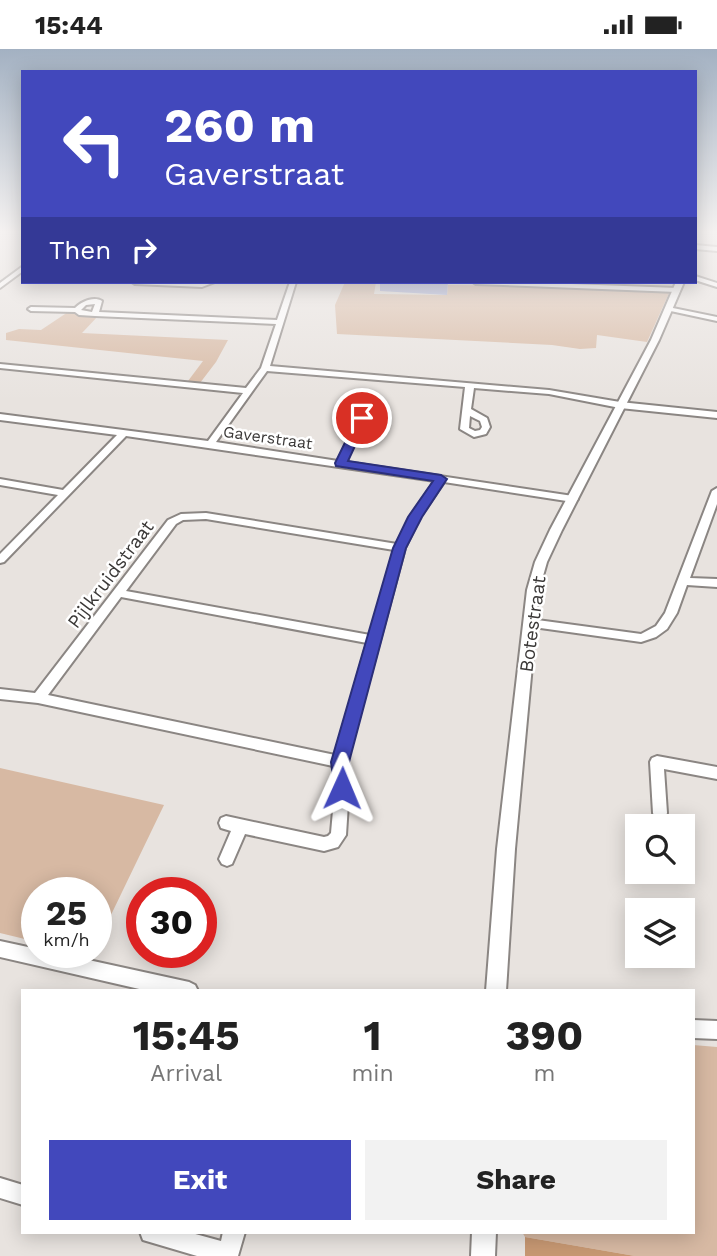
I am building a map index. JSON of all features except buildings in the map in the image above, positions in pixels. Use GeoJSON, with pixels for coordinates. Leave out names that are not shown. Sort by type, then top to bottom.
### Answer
{"type":"FeatureCollection","features":[{"type":"Feature","properties":{"kind":"street"},"geometry":{"type":"LineString","coordinates":[[210,444],[265,368],[291,288]]}},
{"type":"Feature","properties":{"kind":"street","name":"Botestraat"},"geometry":{"type":"LineString","coordinates":[[496,989],[506,849],[533,590],[541,562],[677,288]]}},
{"type":"Feature","properties":{"kind":"street"},"geometry":{"type":"LineString","coordinates":[[77,310],[84,303],[99,301],[95,314]]}},
{"type":"Feature","properties":{"kind":"street"},"geometry":{"type":"LineString","coordinates":[[31,309],[281,322]]}},
{"type":"Feature","properties":{"kind":"street"},"geometry":{"type":"LineString","coordinates":[[668,309],[717,319]]}},
{"type":"Feature","properties":{"kind":"street"},"geometry":{"type":"LineString","coordinates":[[0,366],[249,391]]}},
{"type":"Feature","properties":{"kind":"street"},"geometry":{"type":"LineString","coordinates":[[265,368],[549,392],[620,405],[717,415]]}},
{"type":"Feature","properties":{"kind":"street"},"geometry":{"type":"LineString","coordinates":[[468,411],[470,384]]}},
{"type":"Feature","properties":{"kind":"street","name":"Gaverstraat"},"geometry":{"type":"LineString","coordinates":[[0,417],[210,444],[573,499]]}},
{"type":"Feature","properties":{"kind":"street"},"geometry":{"type":"LineString","coordinates":[[0,560],[124,433]]}},
{"type":"Feature","properties":{"kind":"street"},"geometry":{"type":"LineString","coordinates":[[341,463],[354,434]]}},
{"type":"Feature","properties":{"kind":"street"},"geometry":{"type":"LineString","coordinates":[[227,859],[233,825],[324,844],[333,842],[338,835],[342,788],[340,762],[372,640],[400,548],[415,517],[441,479]]}},
{"type":"Feature","properties":{"kind":"street"},"geometry":{"type":"LineString","coordinates":[[0,482],[66,493]]}},
{"type":"Feature","properties":{"kind":"street"},"geometry":{"type":"LineString","coordinates":[[530,623],[641,638],[655,634],[664,627],[717,491]]}},
{"type":"Feature","properties":{"kind":"street","name":"Pijlkruidstraat"},"geometry":{"type":"LineString","coordinates":[[37,698],[172,522],[181,517],[206,516],[400,548]]}},
{"type":"Feature","properties":{"kind":"street"},"geometry":{"type":"LineString","coordinates":[[683,581],[717,583]]}},
{"type":"Feature","properties":{"kind":"street"},"geometry":{"type":"LineString","coordinates":[[118,593],[372,640]]}},
{"type":"Feature","properties":{"kind":"street"},"geometry":{"type":"LineString","coordinates":[[0,695],[37,698],[340,762]]}},
{"type":"Feature","properties":{"kind":"street"},"geometry":{"type":"LineString","coordinates":[[660,813],[656,756],[717,773]]}},
{"type":"Feature","properties":{"kind":"street"},"geometry":{"type":"LineString","coordinates":[[0,949],[180,989]]}},
{"type":"Feature","properties":{"kind":"street"},"geometry":{"type":"LineString","coordinates":[[695,1029],[717,1030]]}},
{"type":"Feature","properties":{"kind":"street"},"geometry":{"type":"LineString","coordinates":[[0,1188],[21,1194]]}},
{"type":"Feature","properties":{"kind":"street"},"geometry":{"type":"LineString","coordinates":[[158,1234],[227,1255],[233,1234]]}},
{"type":"Feature","properties":{"kind":"street"},"geometry":{"type":"LineString","coordinates":[[483,1256],[484,1234]]}},
{"type":"Feature","properties":{"kind":"shaded area"},"geometry":{"type":"Polygon","coordinates":[[[342,288],[375,288],[374,294],[447,295],[448,288],[670,291],[647,342],[597,335],[596,348],[580,349],[552,345],[337,334],[335,305],[342,288]]]}},
{"type":"Feature","properties":{"kind":"shaded area"},"geometry":{"type":"Polygon","coordinates":[[[68,312],[99,315],[82,333],[228,340],[200,383],[188,381],[203,361],[6,340],[6,333],[19,329],[41,330],[68,312]]]}},
{"type":"Feature","properties":{"kind":"shaded area"},"geometry":{"type":"Polygon","coordinates":[[[0,768],[164,805],[129,877],[126,877],[126,884],[112,913],[112,877],[21,877],[21,938],[0,933],[0,768]]]}},
{"type":"Feature","properties":{"kind":"shaded area"},"geometry":{"type":"Polygon","coordinates":[[[695,1045],[717,1047],[717,1256],[635,1256],[525,1237],[523,1234],[695,1234],[695,1045]]]}},
{"type":"Feature","properties":{"kind":"shaded area"},"geometry":{"type":"Polygon","coordinates":[[[525,1237],[635,1256],[525,1256],[525,1237]]]}},
{"type":"Feature","properties":{"kind":"route"},"geometry":{"type":"LineString","coordinates":[[342,788],[340,762],[372,640],[400,548],[415,517],[441,479],[341,463],[362,418]]}}]}
